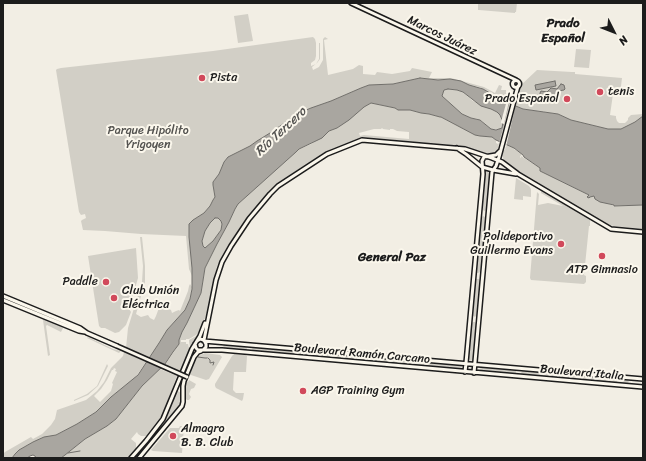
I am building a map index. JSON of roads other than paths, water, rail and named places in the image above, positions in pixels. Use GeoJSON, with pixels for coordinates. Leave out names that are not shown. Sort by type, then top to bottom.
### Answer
{"type":"FeatureCollection","features":[{"type":"Feature","properties":{"kind":"main road","name":"Marcos Juárez"},"geometry":{"type":"LineString","coordinates":[[351,3],[504,76],[516,80]]}},
{"type":"Feature","properties":{"kind":"main road","name":"Marcos Juárez"},"geometry":{"type":"LineString","coordinates":[[504,76],[513,85]]}},
{"type":"Feature","properties":{"kind":"main road"},"geometry":{"type":"LineString","coordinates":[[502,162],[502,149],[514,98],[516,94],[519,82],[516,80],[513,82],[513,85],[516,94]]}},
{"type":"Feature","properties":{"kind":"main road"},"geometry":{"type":"LineString","coordinates":[[513,85],[516,87],[518,86]]}},
{"type":"Feature","properties":{"kind":"main road"},"geometry":{"type":"LineString","coordinates":[[139,458],[182,406],[184,379],[196,354],[206,346],[204,340],[216,280],[222,262],[231,246],[249,219],[278,186],[327,154],[362,140],[465,149],[502,162],[518,174],[611,229],[643,232]]}},
{"type":"Feature","properties":{"kind":"main road"},"geometry":{"type":"LineString","coordinates":[[455,148],[466,154],[482,167],[518,174]]}},
{"type":"Feature","properties":{"kind":"main road"},"geometry":{"type":"LineString","coordinates":[[465,372],[483,174],[482,159],[487,156],[496,155],[502,149]]}},
{"type":"Feature","properties":{"kind":"main road"},"geometry":{"type":"LineString","coordinates":[[474,373],[492,174],[502,149]]}},
{"type":"Feature","properties":{"kind":"main road"},"geometry":{"type":"LineString","coordinates":[[3,296],[80,328],[87,333]]}},
{"type":"Feature","properties":{"kind":"main road"},"geometry":{"type":"LineString","coordinates":[[3,300],[87,333],[187,377]]}},
{"type":"Feature","properties":{"kind":"main road"},"geometry":{"type":"LineString","coordinates":[[131,458],[163,419],[174,390],[209,312]]}},
{"type":"Feature","properties":{"kind":"main road"},"geometry":{"type":"LineString","coordinates":[[196,341],[200,339],[204,340]]}},
{"type":"Feature","properties":{"kind":"main road","name":"Boulevard Ramón Carcano"},"geometry":{"type":"LineString","coordinates":[[204,340],[520,368]]}},
{"type":"Feature","properties":{"kind":"main road"},"geometry":{"type":"LineString","coordinates":[[196,341],[196,348],[198,350],[202,350]]}},
{"type":"Feature","properties":{"kind":"main road"},"geometry":{"type":"LineString","coordinates":[[222,350],[221,345],[226,342]]}},
{"type":"Feature","properties":{"kind":"main road","name":"Boulevard Ramón Carcano"},"geometry":{"type":"LineString","coordinates":[[202,350],[222,350],[519,376]]}},
{"type":"Feature","properties":{"kind":"main road","name":"Boulevard Italia"},"geometry":{"type":"LineString","coordinates":[[520,368],[643,379]]}},
{"type":"Feature","properties":{"kind":"main road","name":"Boulevard Italia"},"geometry":{"type":"LineString","coordinates":[[519,376],[643,387]]}},
{"type":"Feature","properties":{"kind":"main road"},"geometry":{"type":"LineString","coordinates":[[174,390],[180,389],[183,393]]}},
{"type":"Feature","properties":{"kind":"main road"},"geometry":{"type":"LineString","coordinates":[[146,441],[150,445]]}},
{"type":"Feature","properties":{"kind":"water","name":"Río Tercero"},"geometry":{"type":"Polygon","coordinates":[[[420,78],[461,81],[483,89],[506,102],[523,109],[558,114],[571,120],[608,129],[621,129],[643,116],[643,205],[614,206],[600,202],[595,199],[594,196],[589,198],[587,197],[589,195],[540,171],[540,168],[514,148],[492,137],[475,135],[441,117],[410,110],[398,110],[371,103],[337,128],[329,131],[322,138],[299,149],[238,204],[205,268],[201,293],[182,332],[179,344],[165,364],[142,386],[116,419],[85,439],[61,458],[36,458],[33,455],[27,458],[12,458],[19,450],[33,442],[44,437],[56,435],[96,412],[111,397],[138,375],[167,330],[185,310],[190,299],[192,289],[189,224],[204,213],[210,206],[215,197],[213,182],[228,157],[250,146],[299,113],[369,85],[393,84],[420,78]],[[448,89],[444,90],[442,96],[462,114],[480,120],[491,129],[496,130],[502,128],[503,122],[497,112],[481,106],[463,92],[448,89]],[[215,218],[205,231],[202,241],[205,248],[213,241],[221,230],[221,221],[218,218],[215,218]]]}},
{"type":"Feature","properties":{"kind":"water"},"geometry":{"type":"Polygon","coordinates":[[[555,81],[556,86],[536,90],[535,85],[555,81]]]}},
{"type":"Feature","properties":{"kind":"water"},"geometry":{"type":"Polygon","coordinates":[[[561,84],[564,85],[565,89],[558,91],[555,97],[542,97],[540,95],[541,91],[547,92],[551,88],[557,89],[561,84]]]}},
{"type":"Feature","properties":{"kind":"waterway"},"geometry":{"type":"LineString","coordinates":[[198,357],[207,358]]}},
{"type":"Feature","properties":{"kind":"waterway"},"geometry":{"type":"LineString","coordinates":[[208,358],[210,363],[214,362],[213,365]]}},
{"type":"Feature","properties":{"kind":"waterway"},"geometry":{"type":"LineString","coordinates":[[68,453],[80,451]]}},
{"type":"Feature","properties":{"kind":"place","name":"Pista"},"geometry":{"type":"Point","coordinates":[202,78]}},
{"type":"Feature","properties":{"kind":"place","name":"tenis"},"geometry":{"type":"Point","coordinates":[600,92]}},
{"type":"Feature","properties":{"kind":"place","name":"Prado Español"},"geometry":{"type":"Point","coordinates":[567,99]}},
{"type":"Feature","properties":{"kind":"place","name":"Polideportivo Guillermo Evans"},"geometry":{"type":"Point","coordinates":[561,244]}},
{"type":"Feature","properties":{"kind":"place","name":"ATP Gimnasio"},"geometry":{"type":"Point","coordinates":[602,256]}},
{"type":"Feature","properties":{"kind":"place","name":"Paddle"},"geometry":{"type":"Point","coordinates":[106,282]}},
{"type":"Feature","properties":{"kind":"place","name":"Club Unión Eléctrica"},"geometry":{"type":"Point","coordinates":[114,298]}},
{"type":"Feature","properties":{"kind":"place","name":"AGP Training Gym"},"geometry":{"type":"Point","coordinates":[303,391]}},
{"type":"Feature","properties":{"kind":"place","name":"Almagro B. B. Club"},"geometry":{"type":"Point","coordinates":[173,436]}},
{"type":"Feature","properties":{"kind":"district","name":"Prado Español"},"geometry":{"type":"Point","coordinates":[563,32]}},
{"type":"Feature","properties":{"kind":"district","name":"General Paz"},"geometry":{"type":"Point","coordinates":[392,258]}},
{"type":"Feature","properties":{"kind":"park label","name":"Parque Hipólito Yrigoyen"},"geometry":{"type":"Point","coordinates":[148,138]}}]}
